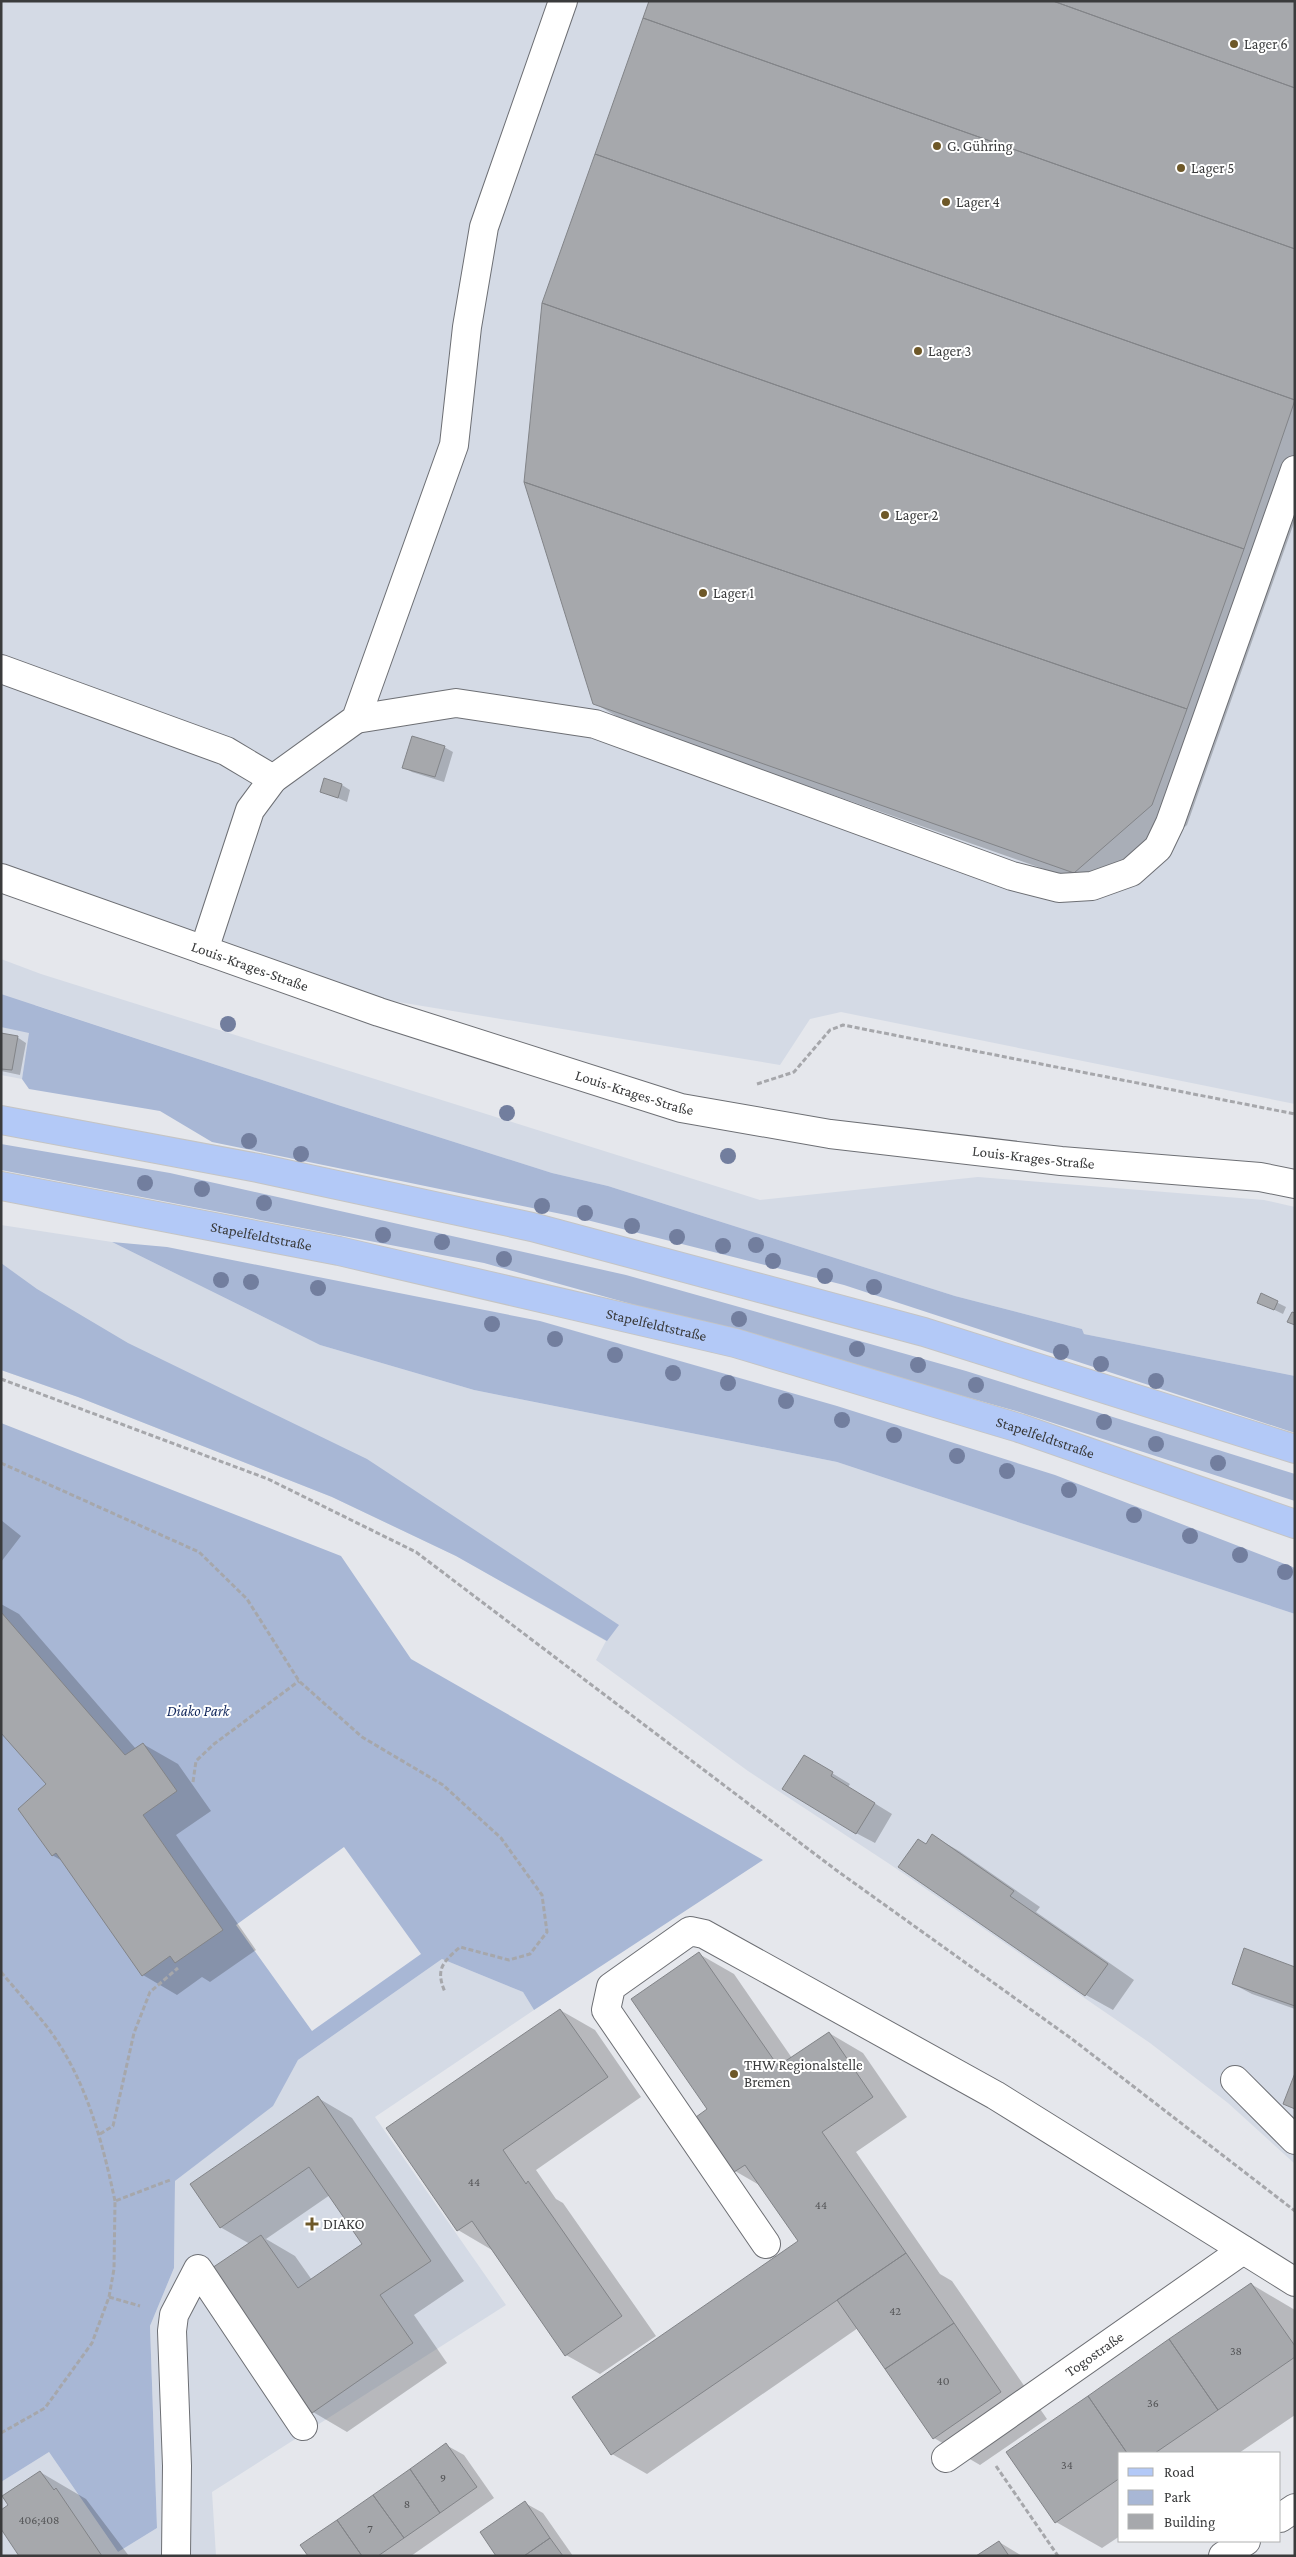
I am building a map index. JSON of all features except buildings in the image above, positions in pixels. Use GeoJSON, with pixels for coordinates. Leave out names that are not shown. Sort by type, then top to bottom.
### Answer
{"type":"FeatureCollection","features":[{"type":"Feature","properties":{"kind":"main road"},"geometry":{"type":"LineString","coordinates":[[1,1120],[258,1168],[532,1227],[924,1332],[1295,1449]]}},
{"type":"Feature","properties":{"kind":"main road","name":"Stapelfeldtstraße"},"geometry":{"type":"LineString","coordinates":[[1,1186],[340,1251],[735,1343],[1019,1428],[1295,1524]]}},
{"type":"Feature","properties":{"kind":"street"},"geometry":{"type":"LineString","coordinates":[[356,719],[454,445],[467,327],[484,227],[562,1]]}},
{"type":"Feature","properties":{"kind":"street"},"geometry":{"type":"LineString","coordinates":[[204,950],[250,810],[273,779],[356,719],[456,702],[596,724],[1012,876],[1059,888],[1092,886],[1131,872],[1158,848],[1170,823],[1295,470]]}},
{"type":"Feature","properties":{"kind":"street"},"geometry":{"type":"LineString","coordinates":[[1,669],[226,750],[273,779]]}},
{"type":"Feature","properties":{"kind":"street","name":"Louis-Krages-Straße"},"geometry":{"type":"LineString","coordinates":[[1,878],[379,1012],[681,1108],[840,1135],[1061,1162],[1260,1177],[1295,1184]]}},
{"type":"Feature","properties":{"kind":"street"},"geometry":{"type":"LineString","coordinates":[[766,2244],[606,2010],[611,1987],[690,1931],[704,1934],[995,2095],[1295,2282]]}},
{"type":"Feature","properties":{"kind":"street"},"geometry":{"type":"LineString","coordinates":[[1235,2080],[1295,2140]]}},
{"type":"Feature","properties":{"kind":"street","name":"Togostraße"},"geometry":{"type":"LineString","coordinates":[[946,2458],[1243,2250]]}},
{"type":"Feature","properties":{"kind":"street"},"geometry":{"type":"LineString","coordinates":[[176,2556],[177,2466],[172,2331],[174,2315],[198,2268],[303,2426]]}},
{"type":"Feature","properties":{"kind":"street"},"geometry":{"type":"LineString","coordinates":[[1281,2517],[1295,2508]]}},
{"type":"Feature","properties":{"kind":"street"},"geometry":{"type":"LineString","coordinates":[[1223,2556],[1244,2542]]}},
{"type":"Feature","properties":{"kind":"path"},"geometry":{"type":"LineString","coordinates":[[747,1087],[794,1072],[830,1030],[843,1024],[1295,1114]]}},
{"type":"Feature","properties":{"kind":"path"},"geometry":{"type":"LineString","coordinates":[[1,1379],[268,1479],[416,1552],[836,1870],[1072,2039],[1295,2211]]}},
{"type":"Feature","properties":{"kind":"path"},"geometry":{"type":"LineString","coordinates":[[1,1463],[199,1552],[247,1600],[299,1681],[362,1737],[443,1785],[501,1838],[542,1895],[547,1932],[530,1954],[509,1960],[460,1947],[444,1961],[439,1979],[445,1992]]}},
{"type":"Feature","properties":{"kind":"path"},"geometry":{"type":"LineString","coordinates":[[193,1782],[196,1761],[214,1744],[299,1681]]}},
{"type":"Feature","properties":{"kind":"path"},"geometry":{"type":"LineString","coordinates":[[100,2134],[113,2126],[134,2033],[150,1992],[178,1968]]}},
{"type":"Feature","properties":{"kind":"path"},"geometry":{"type":"LineString","coordinates":[[1,1972],[49,2029],[79,2079],[100,2134],[115,2201],[114,2269],[109,2297],[92,2343],[45,2408],[1,2433]]}},
{"type":"Feature","properties":{"kind":"path"},"geometry":{"type":"LineString","coordinates":[[115,2201],[170,2180]]}},
{"type":"Feature","properties":{"kind":"path"},"geometry":{"type":"LineString","coordinates":[[976,2437],[1058,2556]]}},
{"type":"Feature","properties":{"kind":"shaded area"},"geometry":{"type":"Polygon","coordinates":[[[1,1],[1295,1],[1295,1104],[841,1012],[810,1019],[780,1065],[380,999],[1,865],[1,1]]]}},
{"type":"Feature","properties":{"kind":"shaded area"},"geometry":{"type":"Polygon","coordinates":[[[1,959],[41,974],[760,1200],[978,1177],[1264,1200],[1295,1207],[1295,1376],[1084,1334],[1082,1329],[955,1296],[608,1186],[552,1173],[35,1005],[22,1079],[1,1075],[1,959]]]}},
{"type":"Feature","properties":{"kind":"shaded area"},"geometry":{"type":"Polygon","coordinates":[[[1,1225],[112,1242],[320,1345],[474,1390],[837,1462],[1295,1614],[1295,2164],[1228,2103],[1150,2043],[888,1863],[748,1771],[596,1660],[606,1641],[456,1556],[332,1497],[78,1397],[1,1370],[1,1225]]]}},
{"type":"Feature","properties":{"kind":"shaded area","name":"DIAKO"},"geometry":{"type":"Polygon","coordinates":[[[442,1959],[523,1992],[534,2010],[375,2117],[506,2305],[212,2492],[216,2556],[1,2556],[1,2482],[49,2452],[118,2552],[157,2528],[150,2326],[174,2268],[175,2181],[272,2106],[298,2060],[442,1959]]]}},
{"type":"Feature","properties":{"kind":"green space"},"geometry":{"type":"Polygon","coordinates":[[[1,994],[552,1173],[608,1186],[955,1296],[1082,1329],[1084,1334],[1295,1376],[1295,1433],[844,1285],[571,1216],[212,1142],[160,1111],[29,1089],[22,1079],[29,1033],[1,1027],[1,994]]]}},
{"type":"Feature","properties":{"kind":"green space"},"geometry":{"type":"Polygon","coordinates":[[[1,1144],[170,1173],[626,1275],[966,1371],[1295,1474],[1295,1501],[1016,1411],[484,1263],[1,1170],[1,1144]]]}},
{"type":"Feature","properties":{"kind":"green space"},"geometry":{"type":"Polygon","coordinates":[[[112,1242],[167,1247],[540,1321],[837,1406],[1055,1475],[1295,1568],[1295,1614],[837,1462],[474,1390],[320,1345],[112,1242]]]}},
{"type":"Feature","properties":{"kind":"green space"},"geometry":{"type":"Polygon","coordinates":[[[1,1263],[37,1289],[128,1343],[367,1459],[619,1625],[607,1641],[456,1556],[332,1497],[78,1397],[1,1370],[1,1263]]]}},
{"type":"Feature","properties":{"kind":"green space","name":"Diako Park"},"geometry":{"type":"Polygon","coordinates":[[[1,1423],[341,1556],[411,1659],[763,1860],[534,2010],[523,1992],[442,1959],[298,2060],[273,2106],[175,2181],[174,2268],[150,2326],[157,2528],[118,2552],[49,2452],[1,2482],[1,1423]],[[344,1847],[236,1925],[312,2031],[421,1954],[344,1847]]]}},
{"type":"Feature","properties":{"kind":"place","name":"Lager 6"},"geometry":{"type":"Point","coordinates":[1234,44]}},
{"type":"Feature","properties":{"kind":"place","name":"G. Gühring"},"geometry":{"type":"Point","coordinates":[937,146]}},
{"type":"Feature","properties":{"kind":"place","name":"Lager 5"},"geometry":{"type":"Point","coordinates":[1181,168]}},
{"type":"Feature","properties":{"kind":"place","name":"Lager 4"},"geometry":{"type":"Point","coordinates":[946,202]}},
{"type":"Feature","properties":{"kind":"place","name":"Lager 3"},"geometry":{"type":"Point","coordinates":[918,351]}},
{"type":"Feature","properties":{"kind":"place","name":"Lager 2"},"geometry":{"type":"Point","coordinates":[885,515]}},
{"type":"Feature","properties":{"kind":"place","name":"Lager 1"},"geometry":{"type":"Point","coordinates":[703,593]}},
{"type":"Feature","properties":{"kind":"place","name":"THW Regionalstelle Bremen"},"geometry":{"type":"Point","coordinates":[734,2074]}},
{"type":"Feature","properties":{"kind":"place","name":"DIAKO"},"geometry":{"type":"Point","coordinates":[312,2224]}}]}
